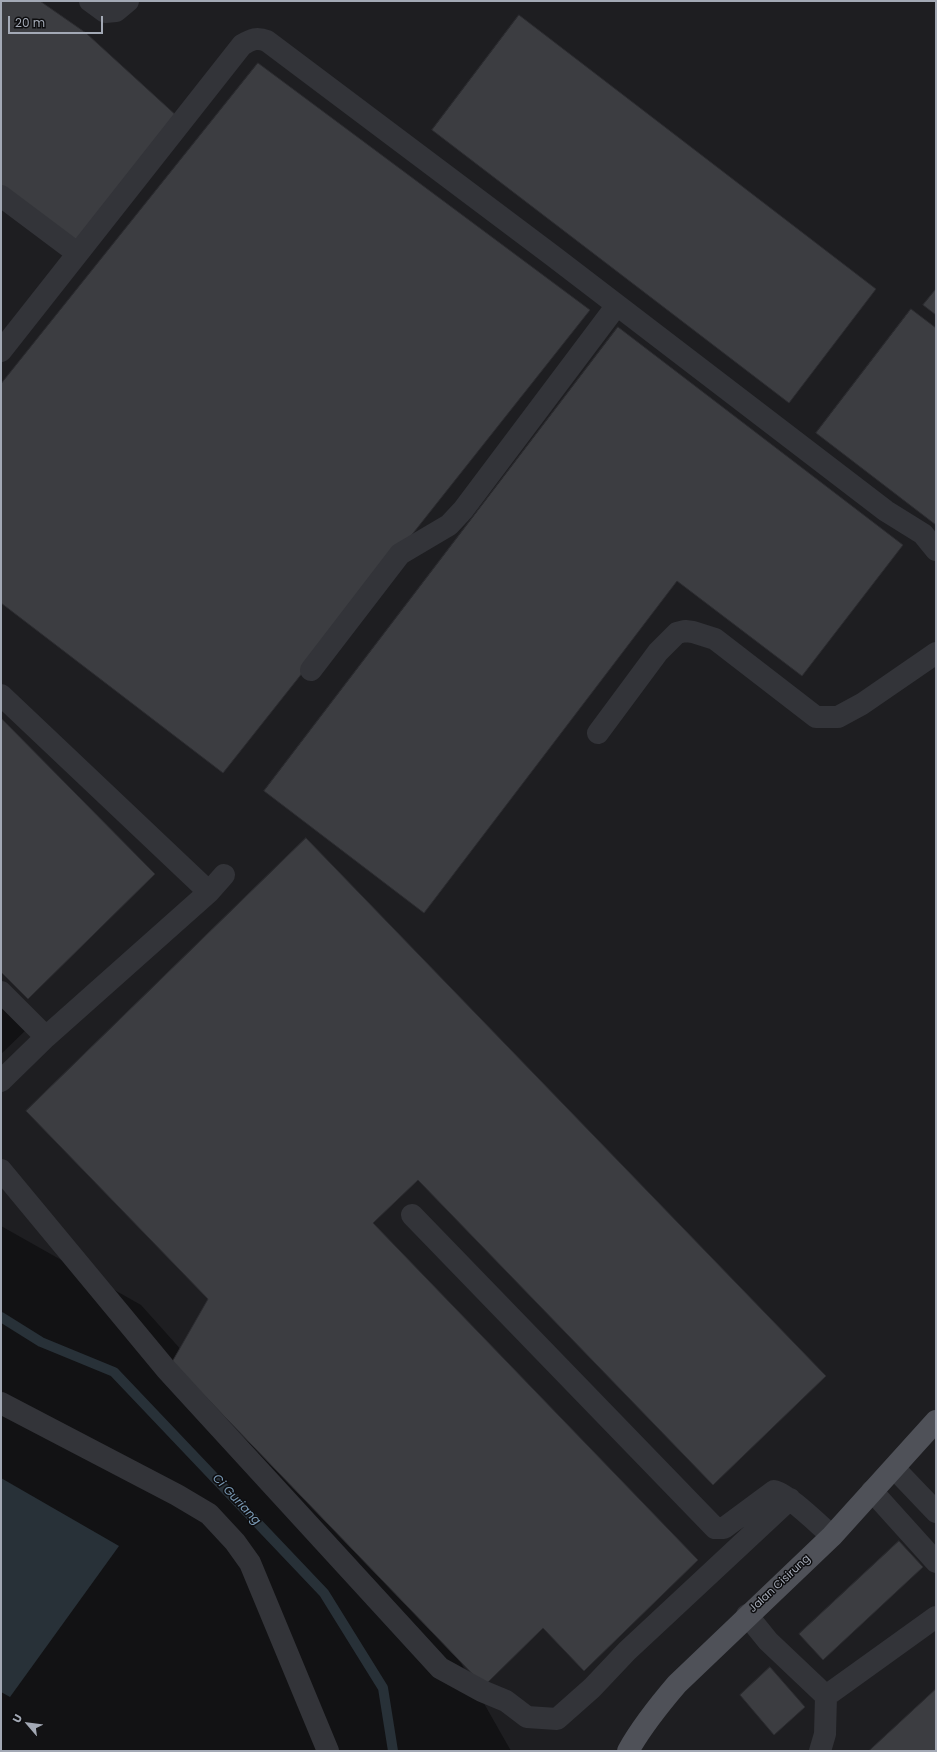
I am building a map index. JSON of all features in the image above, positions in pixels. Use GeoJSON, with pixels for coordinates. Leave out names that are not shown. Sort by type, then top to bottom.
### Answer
{"type":"FeatureCollection","features":[{"type":"Feature","properties":{"kind":"main road","name":"Jalan Cisirung"},"geometry":{"type":"LineString","coordinates":[[628,1751],[655,1711],[677,1684],[747,1615],[832,1536],[936,1421]]}},
{"type":"Feature","properties":{"kind":"street"},"geometry":{"type":"LineString","coordinates":[[90,1],[105,12],[116,11],[128,1]]}},
{"type":"Feature","properties":{"kind":"street"},"geometry":{"type":"LineString","coordinates":[[1,351],[242,45],[252,39],[260,38],[267,41],[378,124],[886,511],[923,534],[936,550]]}},
{"type":"Feature","properties":{"kind":"street"},"geometry":{"type":"LineString","coordinates":[[1,196],[77,253]]}},
{"type":"Feature","properties":{"kind":"street"},"geometry":{"type":"LineString","coordinates":[[311,670],[400,554],[449,525],[463,510],[617,305]]}},
{"type":"Feature","properties":{"kind":"street"},"geometry":{"type":"LineString","coordinates":[[598,733],[658,652],[678,633],[685,631],[715,639],[816,717],[838,717],[844,714],[868,700],[936,653]]}},
{"type":"Feature","properties":{"kind":"street"},"geometry":{"type":"LineString","coordinates":[[1,695],[208,892]]}},
{"type":"Feature","properties":{"kind":"street"},"geometry":{"type":"LineString","coordinates":[[1,1081],[46,1037],[208,892],[224,875]]}},
{"type":"Feature","properties":{"kind":"street"},"geometry":{"type":"LineString","coordinates":[[1,992],[46,1037]]}},
{"type":"Feature","properties":{"kind":"street"},"geometry":{"type":"LineString","coordinates":[[1,1170],[166,1369],[440,1668],[482,1691],[506,1701],[527,1717],[557,1719],[592,1688],[632,1646],[790,1500]]}},
{"type":"Feature","properties":{"kind":"street"},"geometry":{"type":"LineString","coordinates":[[412,1215],[715,1528],[724,1528],[774,1491],[781,1493],[832,1536]]}},
{"type":"Feature","properties":{"kind":"street"},"geometry":{"type":"LineString","coordinates":[[1,1403],[177,1494],[209,1514],[235,1542],[250,1563],[328,1751]]}},
{"type":"Feature","properties":{"kind":"street"},"geometry":{"type":"LineString","coordinates":[[894,1468],[936,1512]]}},
{"type":"Feature","properties":{"kind":"street"},"geometry":{"type":"LineString","coordinates":[[872,1491],[936,1562]]}},
{"type":"Feature","properties":{"kind":"street"},"geometry":{"type":"LineString","coordinates":[[747,1615],[768,1641],[826,1696],[825,1734],[820,1751]]}},
{"type":"Feature","properties":{"kind":"street"},"geometry":{"type":"LineString","coordinates":[[826,1696],[936,1616]]}},
{"type":"Feature","properties":{"kind":"shaded area"},"geometry":{"type":"Polygon","coordinates":[[[1,1],[936,1],[936,1751],[511,1751],[461,1663],[141,1305],[1,1226],[1,1054],[28,1028],[1,998],[1,1]]]}},
{"type":"Feature","properties":{"kind":"shaded area"},"geometry":{"type":"Polygon","coordinates":[[[1,1478],[119,1546],[10,1697],[1,1692],[1,1478]]]}},
{"type":"Feature","properties":{"kind":"building"},"geometry":{"type":"Polygon","coordinates":[[[1,1],[40,1],[86,33],[179,118],[76,248],[1,187],[1,1]]]}},
{"type":"Feature","properties":{"kind":"building"},"geometry":{"type":"Polygon","coordinates":[[[519,15],[876,289],[789,403],[432,130],[519,15]]]}},
{"type":"Feature","properties":{"kind":"building"},"geometry":{"type":"Polygon","coordinates":[[[258,63],[590,310],[223,773],[1,603],[1,384],[258,63]]]}},
{"type":"Feature","properties":{"kind":"building"},"geometry":{"type":"Polygon","coordinates":[[[936,289],[936,315],[923,305],[936,289]]]}},
{"type":"Feature","properties":{"kind":"building"},"geometry":{"type":"Polygon","coordinates":[[[911,309],[936,328],[936,525],[816,433],[911,309]]]}},
{"type":"Feature","properties":{"kind":"building"},"geometry":{"type":"Polygon","coordinates":[[[618,327],[903,545],[802,676],[677,581],[424,913],[264,791],[618,327]]]}},
{"type":"Feature","properties":{"kind":"building"},"geometry":{"type":"Polygon","coordinates":[[[1,718],[155,874],[28,999],[1,972],[1,718]]]}},
{"type":"Feature","properties":{"kind":"building"},"geometry":{"type":"Polygon","coordinates":[[[306,838],[826,1376],[713,1485],[418,1180],[373,1223],[698,1560],[584,1671],[543,1628],[484,1686],[172,1362],[208,1299],[26,1111],[306,838]]]}},
{"type":"Feature","properties":{"kind":"building"},"geometry":{"type":"Polygon","coordinates":[[[899,1541],[923,1567],[823,1660],[799,1634],[899,1541]]]}},
{"type":"Feature","properties":{"kind":"building"},"geometry":{"type":"Polygon","coordinates":[[[770,1667],[805,1707],[774,1735],[740,1695],[770,1667]]]}},
{"type":"Feature","properties":{"kind":"building"},"geometry":{"type":"Polygon","coordinates":[[[936,1689],[936,1751],[869,1751],[936,1689]]]}},
{"type":"Feature","properties":{"kind":"waterway","name":"Ci Guriang"},"geometry":{"type":"LineString","coordinates":[[1,1317],[41,1342],[114,1372],[324,1593],[383,1688],[393,1751]]}}]}
